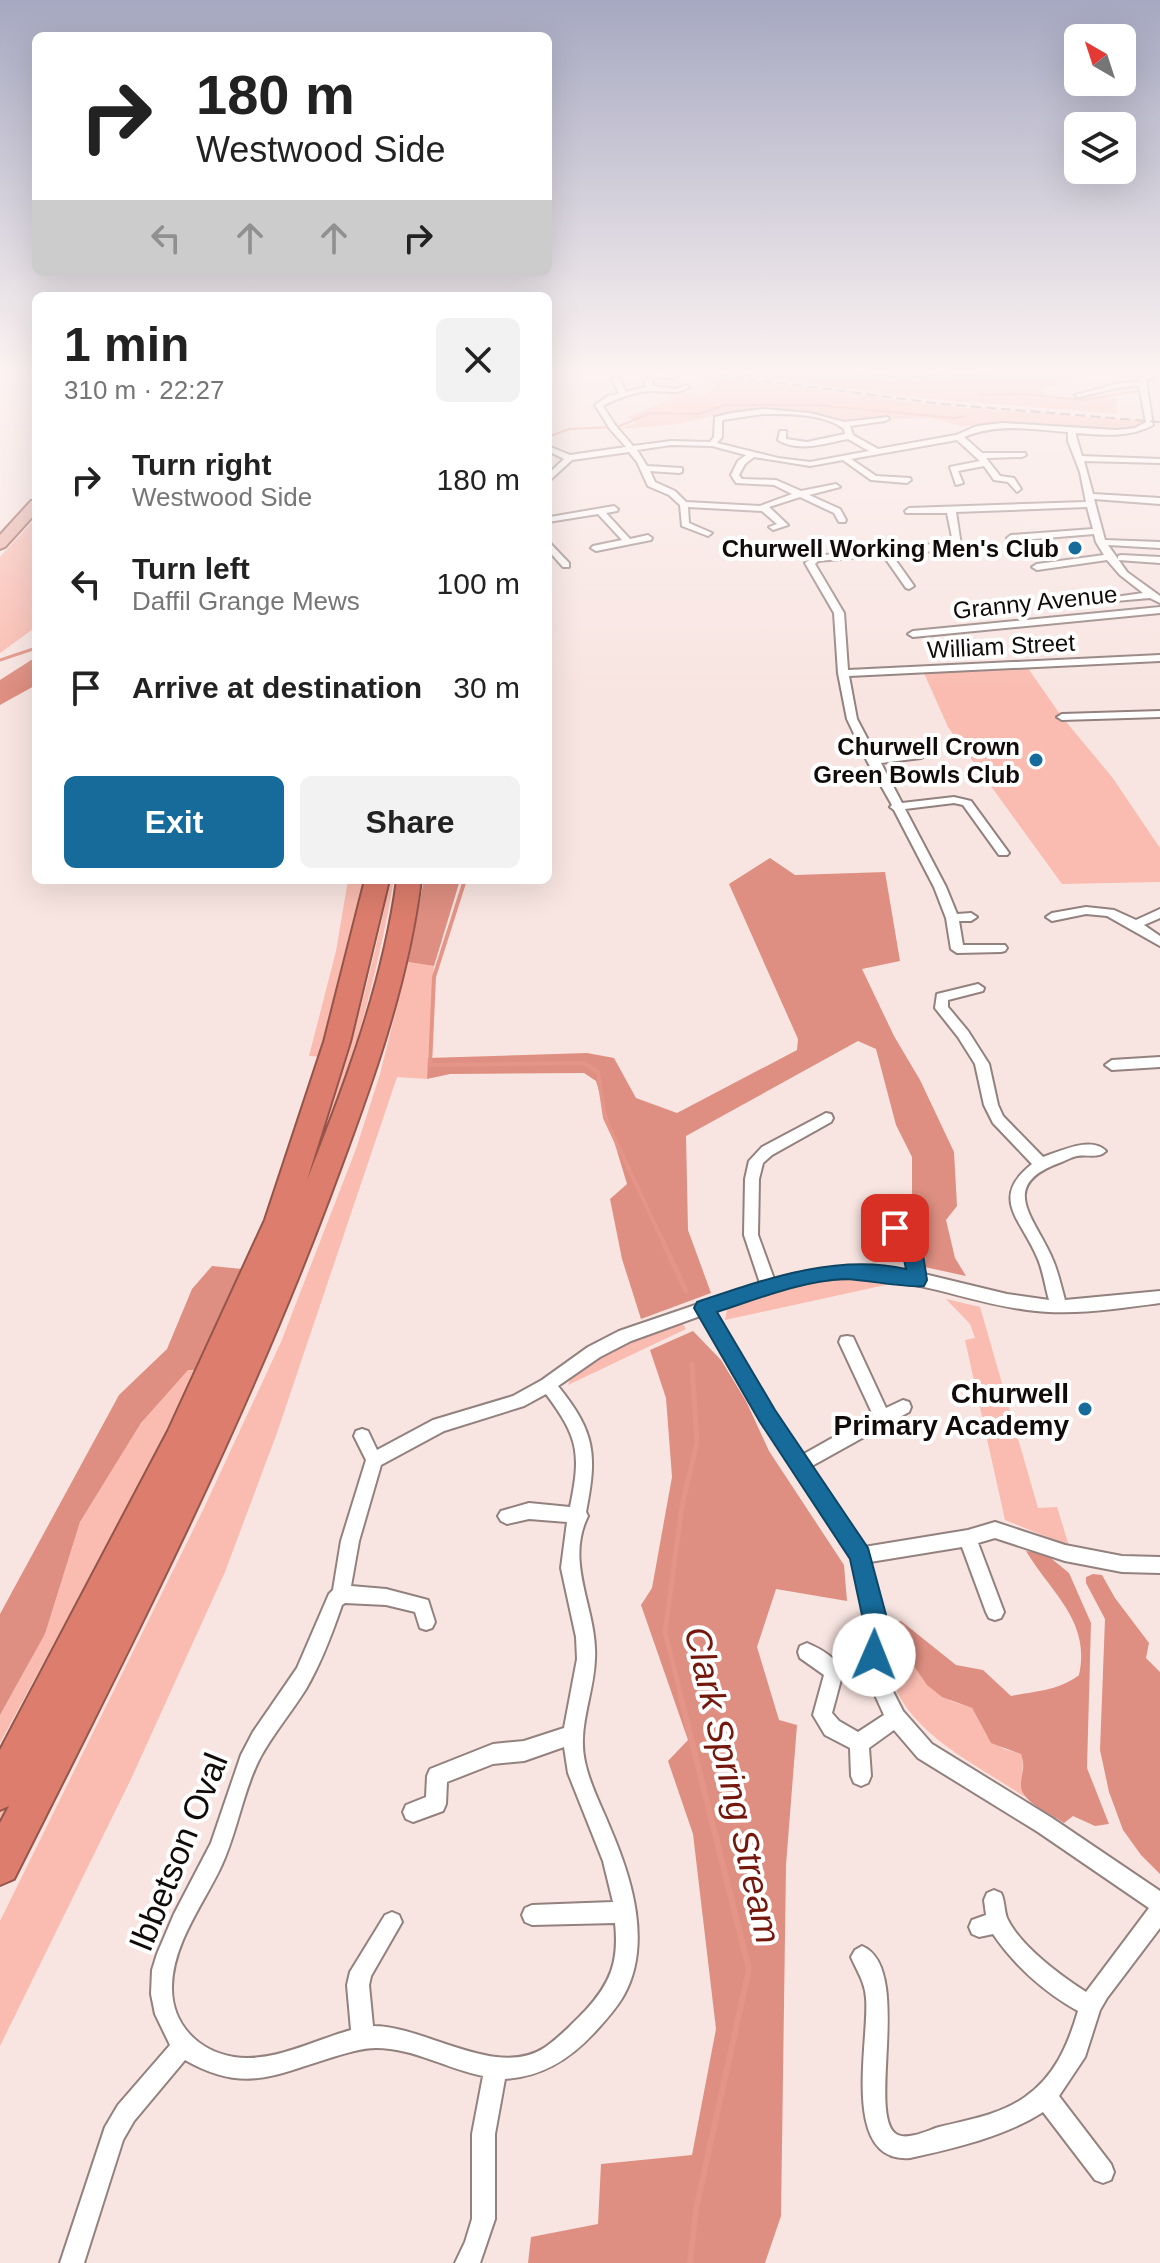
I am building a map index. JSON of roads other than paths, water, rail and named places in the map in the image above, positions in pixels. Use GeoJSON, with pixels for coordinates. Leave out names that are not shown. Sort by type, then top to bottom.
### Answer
{"type":"FeatureCollection","features":[{"type":"Feature","properties":{"kind":"highway"},"geometry":{"type":"LineString","coordinates":[[0,1865],[205,1460],[301,1238],[342,1082],[337,1042],[376,884]]}},
{"type":"Feature","properties":{"kind":"highway"},"geometry":{"type":"LineString","coordinates":[[0,1790],[182,1437],[342,1082],[368,1045],[395,961],[408,884]]}},
{"type":"Feature","properties":{"kind":"main road"},"geometry":{"type":"LineString","coordinates":[[0,544],[32,508]]}},
{"type":"Feature","properties":{"kind":"street"},"geometry":{"type":"LineString","coordinates":[[649,477],[651,484],[672,493],[684,504],[764,509],[784,525],[773,527]]}},
{"type":"Feature","properties":{"kind":"street"},"geometry":{"type":"LineString","coordinates":[[736,477],[745,482],[776,483],[837,511],[842,520]]}},
{"type":"Feature","properties":{"kind":"street"},"geometry":{"type":"LineString","coordinates":[[872,477],[907,480]]}},
{"type":"Feature","properties":{"kind":"street"},"geometry":{"type":"LineString","coordinates":[[956,477],[959,483]]}},
{"type":"Feature","properties":{"kind":"street"},"geometry":{"type":"LineString","coordinates":[[997,477],[1011,480],[1017,489]]}},
{"type":"Feature","properties":{"kind":"street"},"geometry":{"type":"LineString","coordinates":[[1084,477],[1100,542],[1109,557],[1138,587],[1156,598]]}},
{"type":"Feature","properties":{"kind":"street"},"geometry":{"type":"LineString","coordinates":[[764,509],[767,503],[836,487]]}},
{"type":"Feature","properties":{"kind":"street"},"geometry":{"type":"LineString","coordinates":[[909,511],[1089,500],[1160,501]]}},
{"type":"Feature","properties":{"kind":"street"},"geometry":{"type":"LineString","coordinates":[[684,504],[685,524],[708,533]]}},
{"type":"Feature","properties":{"kind":"street"},"geometry":{"type":"LineString","coordinates":[[552,520],[614,509]]}},
{"type":"Feature","properties":{"kind":"street"},"geometry":{"type":"LineString","coordinates":[[951,510],[958,543],[953,546],[815,559],[810,563],[839,613],[843,673],[852,719],[940,887],[952,918],[957,949],[1001,948]]}},
{"type":"Feature","properties":{"kind":"street"},"geometry":{"type":"LineString","coordinates":[[600,511],[628,542]]}},
{"type":"Feature","properties":{"kind":"street"},"geometry":{"type":"LineString","coordinates":[[1011,538],[1096,531]]}},
{"type":"Feature","properties":{"kind":"street"},"geometry":{"type":"LineString","coordinates":[[596,548],[648,538]]}},
{"type":"Feature","properties":{"kind":"street"},"geometry":{"type":"LineString","coordinates":[[1100,542],[1158,545],[1160,558],[1121,558]]}},
{"type":"Feature","properties":{"kind":"street"},"geometry":{"type":"LineString","coordinates":[[552,549],[566,565]]}},
{"type":"Feature","properties":{"kind":"street"},"geometry":{"type":"LineString","coordinates":[[886,553],[909,586]]}},
{"type":"Feature","properties":{"kind":"street"},"geometry":{"type":"LineString","coordinates":[[1037,567],[1109,557]]}},
{"type":"Feature","properties":{"kind":"street"},"geometry":{"type":"LineString","coordinates":[[1118,599],[1156,598]]}},
{"type":"Feature","properties":{"kind":"street","name":"Granny Avenue"},"geometry":{"type":"LineString","coordinates":[[913,634],[1160,610]]}},
{"type":"Feature","properties":{"kind":"street","name":"William Street"},"geometry":{"type":"LineString","coordinates":[[843,673],[1159,659]]}},
{"type":"Feature","properties":{"kind":"street"},"geometry":{"type":"LineString","coordinates":[[1062,717],[1160,714]]}},
{"type":"Feature","properties":{"kind":"street"},"geometry":{"type":"LineString","coordinates":[[872,761],[921,755]]}},
{"type":"Feature","properties":{"kind":"street"},"geometry":{"type":"LineString","coordinates":[[896,807],[954,800],[967,803],[1003,853]]}},
{"type":"Feature","properties":{"kind":"street"},"geometry":{"type":"LineString","coordinates":[[1052,917],[1108,909],[1160,942]]}},
{"type":"Feature","properties":{"kind":"street"},"geometry":{"type":"LineString","coordinates":[[1135,925],[1160,913]]}},
{"type":"Feature","properties":{"kind":"street"},"geometry":{"type":"LineString","coordinates":[[952,918],[971,917]]}},
{"type":"Feature","properties":{"kind":"street"},"geometry":{"type":"LineString","coordinates":[[978,988],[949,993],[942,997],[941,1008],[982,1064],[987,1090],[998,1119],[1041,1164]]}},
{"type":"Feature","properties":{"kind":"street"},"geometry":{"type":"LineString","coordinates":[[1112,1065],[1160,1062]]}},
{"type":"Feature","properties":{"kind":"street"},"geometry":{"type":"LineString","coordinates":[[769,1287],[751,1235],[752,1179],[756,1161],[767,1151],[826,1118]]}},
{"type":"Feature","properties":{"kind":"street"},"geometry":{"type":"LineString","coordinates":[[1059,1307],[1045,1259],[1015,1200],[1017,1186],[1024,1175],[1041,1164],[1075,1151],[1099,1151]]}},
{"type":"Feature","properties":{"kind":"street"},"geometry":{"type":"LineString","coordinates":[[895,1228],[910,1241],[917,1280]]}},
{"type":"Feature","properties":{"kind":"street"},"geometry":{"type":"LineString","coordinates":[[362,1436],[374,1460],[439,1425],[518,1401],[548,1385],[594,1352],[625,1336],[769,1287],[842,1272],[893,1274],[1025,1304],[1059,1307],[1160,1297]]}},
{"type":"Feature","properties":{"kind":"street"},"geometry":{"type":"LineString","coordinates":[[704,1308],[799,1465],[860,1556],[874,1615],[874,1673],[896,1718],[925,1751],[1045,1825],[1160,1903]]}},
{"type":"Feature","properties":{"kind":"street"},"geometry":{"type":"LineString","coordinates":[[847,1342],[883,1418]]}},
{"type":"Feature","properties":{"kind":"street"},"geometry":{"type":"LineString","coordinates":[[72,2263],[113,2135],[126,2113],[182,2047],[231,2069],[257,2071],[363,2038],[381,2037],[496,2070],[532,2065],[564,2048],[592,2020],[620,1980],[627,1933],[624,1912],[608,1845],[586,1801],[572,1750],[584,1676],[586,1640],[575,1598],[570,1561],[579,1516],[582,1438],[566,1407],[548,1385]]}},
{"type":"Feature","properties":{"kind":"street"},"geometry":{"type":"LineString","coordinates":[[799,1465],[903,1407]]}},
{"type":"Feature","properties":{"kind":"street","name":"Ibbetson Oval"},"geometry":{"type":"LineString","coordinates":[[182,2047],[172,2029],[161,1991],[162,1964],[230,1826],[235,1797],[249,1759],[302,1676],[335,1600],[341,1594],[350,1541],[374,1460]]}},
{"type":"Feature","properties":{"kind":"street"},"geometry":{"type":"LineString","coordinates":[[507,1516],[529,1511],[579,1516]]}},
{"type":"Feature","properties":{"kind":"street"},"geometry":{"type":"LineString","coordinates":[[860,1556],[968,1538],[995,1530],[1065,1553],[1122,1564],[1160,1565]]}},
{"type":"Feature","properties":{"kind":"street"},"geometry":{"type":"LineString","coordinates":[[968,1538],[995,1612]]}},
{"type":"Feature","properties":{"kind":"street"},"geometry":{"type":"LineString","coordinates":[[341,1594],[409,1601],[422,1606],[426,1622]]}},
{"type":"Feature","properties":{"kind":"street"},"geometry":{"type":"LineString","coordinates":[[807,1652],[834,1672],[822,1715],[832,1728],[859,1743]]}},
{"type":"Feature","properties":{"kind":"street"},"geometry":{"type":"LineString","coordinates":[[859,1743],[896,1718]]}},
{"type":"Feature","properties":{"kind":"street"},"geometry":{"type":"LineString","coordinates":[[413,1812],[436,1804],[437,1776],[459,1765],[493,1754],[524,1751],[573,1734]]}},
{"type":"Feature","properties":{"kind":"street"},"geometry":{"type":"LineString","coordinates":[[859,1743],[861,1776]]}},
{"type":"Feature","properties":{"kind":"street"},"geometry":{"type":"LineString","coordinates":[[862,1957],[873,1970],[876,2005],[874,2086],[879,2123],[889,2144],[897,2147],[920,2144],[1024,2113],[1046,2098],[1076,2053],[1086,2032],[1090,2006],[1160,1910]]}},
{"type":"Feature","properties":{"kind":"street"},"geometry":{"type":"LineString","coordinates":[[532,1915],[624,1912]]}},
{"type":"Feature","properties":{"kind":"street"},"geometry":{"type":"LineString","coordinates":[[990,1916],[1050,1980],[1070,1997],[1090,2006]]}},
{"type":"Feature","properties":{"kind":"street"},"geometry":{"type":"LineString","coordinates":[[363,2038],[358,1985],[361,1972],[392,1922]]}},
{"type":"Feature","properties":{"kind":"street"},"geometry":{"type":"LineString","coordinates":[[467,2263],[478,2244],[486,2212],[483,2141],[496,2070]]}},
{"type":"Feature","properties":{"kind":"street"},"geometry":{"type":"LineString","coordinates":[[1046,2098],[1103,2172]]}},
{"type":"Feature","properties":{"kind":"waterway"},"geometry":{"type":"LineString","coordinates":[[0,660],[32,649]]}},
{"type":"Feature","properties":{"kind":"waterway","name":"Clark Spring Stream"},"geometry":{"type":"LineString","coordinates":[[464,884],[434,977],[430,1065],[584,1063],[598,1072],[605,1118],[664,1244]]}},
{"type":"Feature","properties":{"kind":"waterway","name":"Clark Spring Stream"},"geometry":{"type":"LineString","coordinates":[[663,1242],[686,1291]]}},
{"type":"Feature","properties":{"kind":"waterway","name":"Clark Spring Stream"},"geometry":{"type":"LineString","coordinates":[[681,1696],[665,1632],[682,1506],[697,1442],[692,1364]]}},
{"type":"Feature","properties":{"kind":"waterway","name":"Clark Spring Stream"},"geometry":{"type":"LineString","coordinates":[[680,1694],[749,1969],[696,2209],[690,2263]]}},
{"type":"Feature","properties":{"kind":"place","name":"Churwell Working Men's Club"},"geometry":{"type":"Point","coordinates":[1075,548]}},
{"type":"Feature","properties":{"kind":"place","name":"Churwell Crown Green Bowls Club"},"geometry":{"type":"Point","coordinates":[1036,760]}},
{"type":"Feature","properties":{"kind":"place","name":"Churwell Primary Academy"},"geometry":{"type":"Point","coordinates":[1085,1409]}}]}
